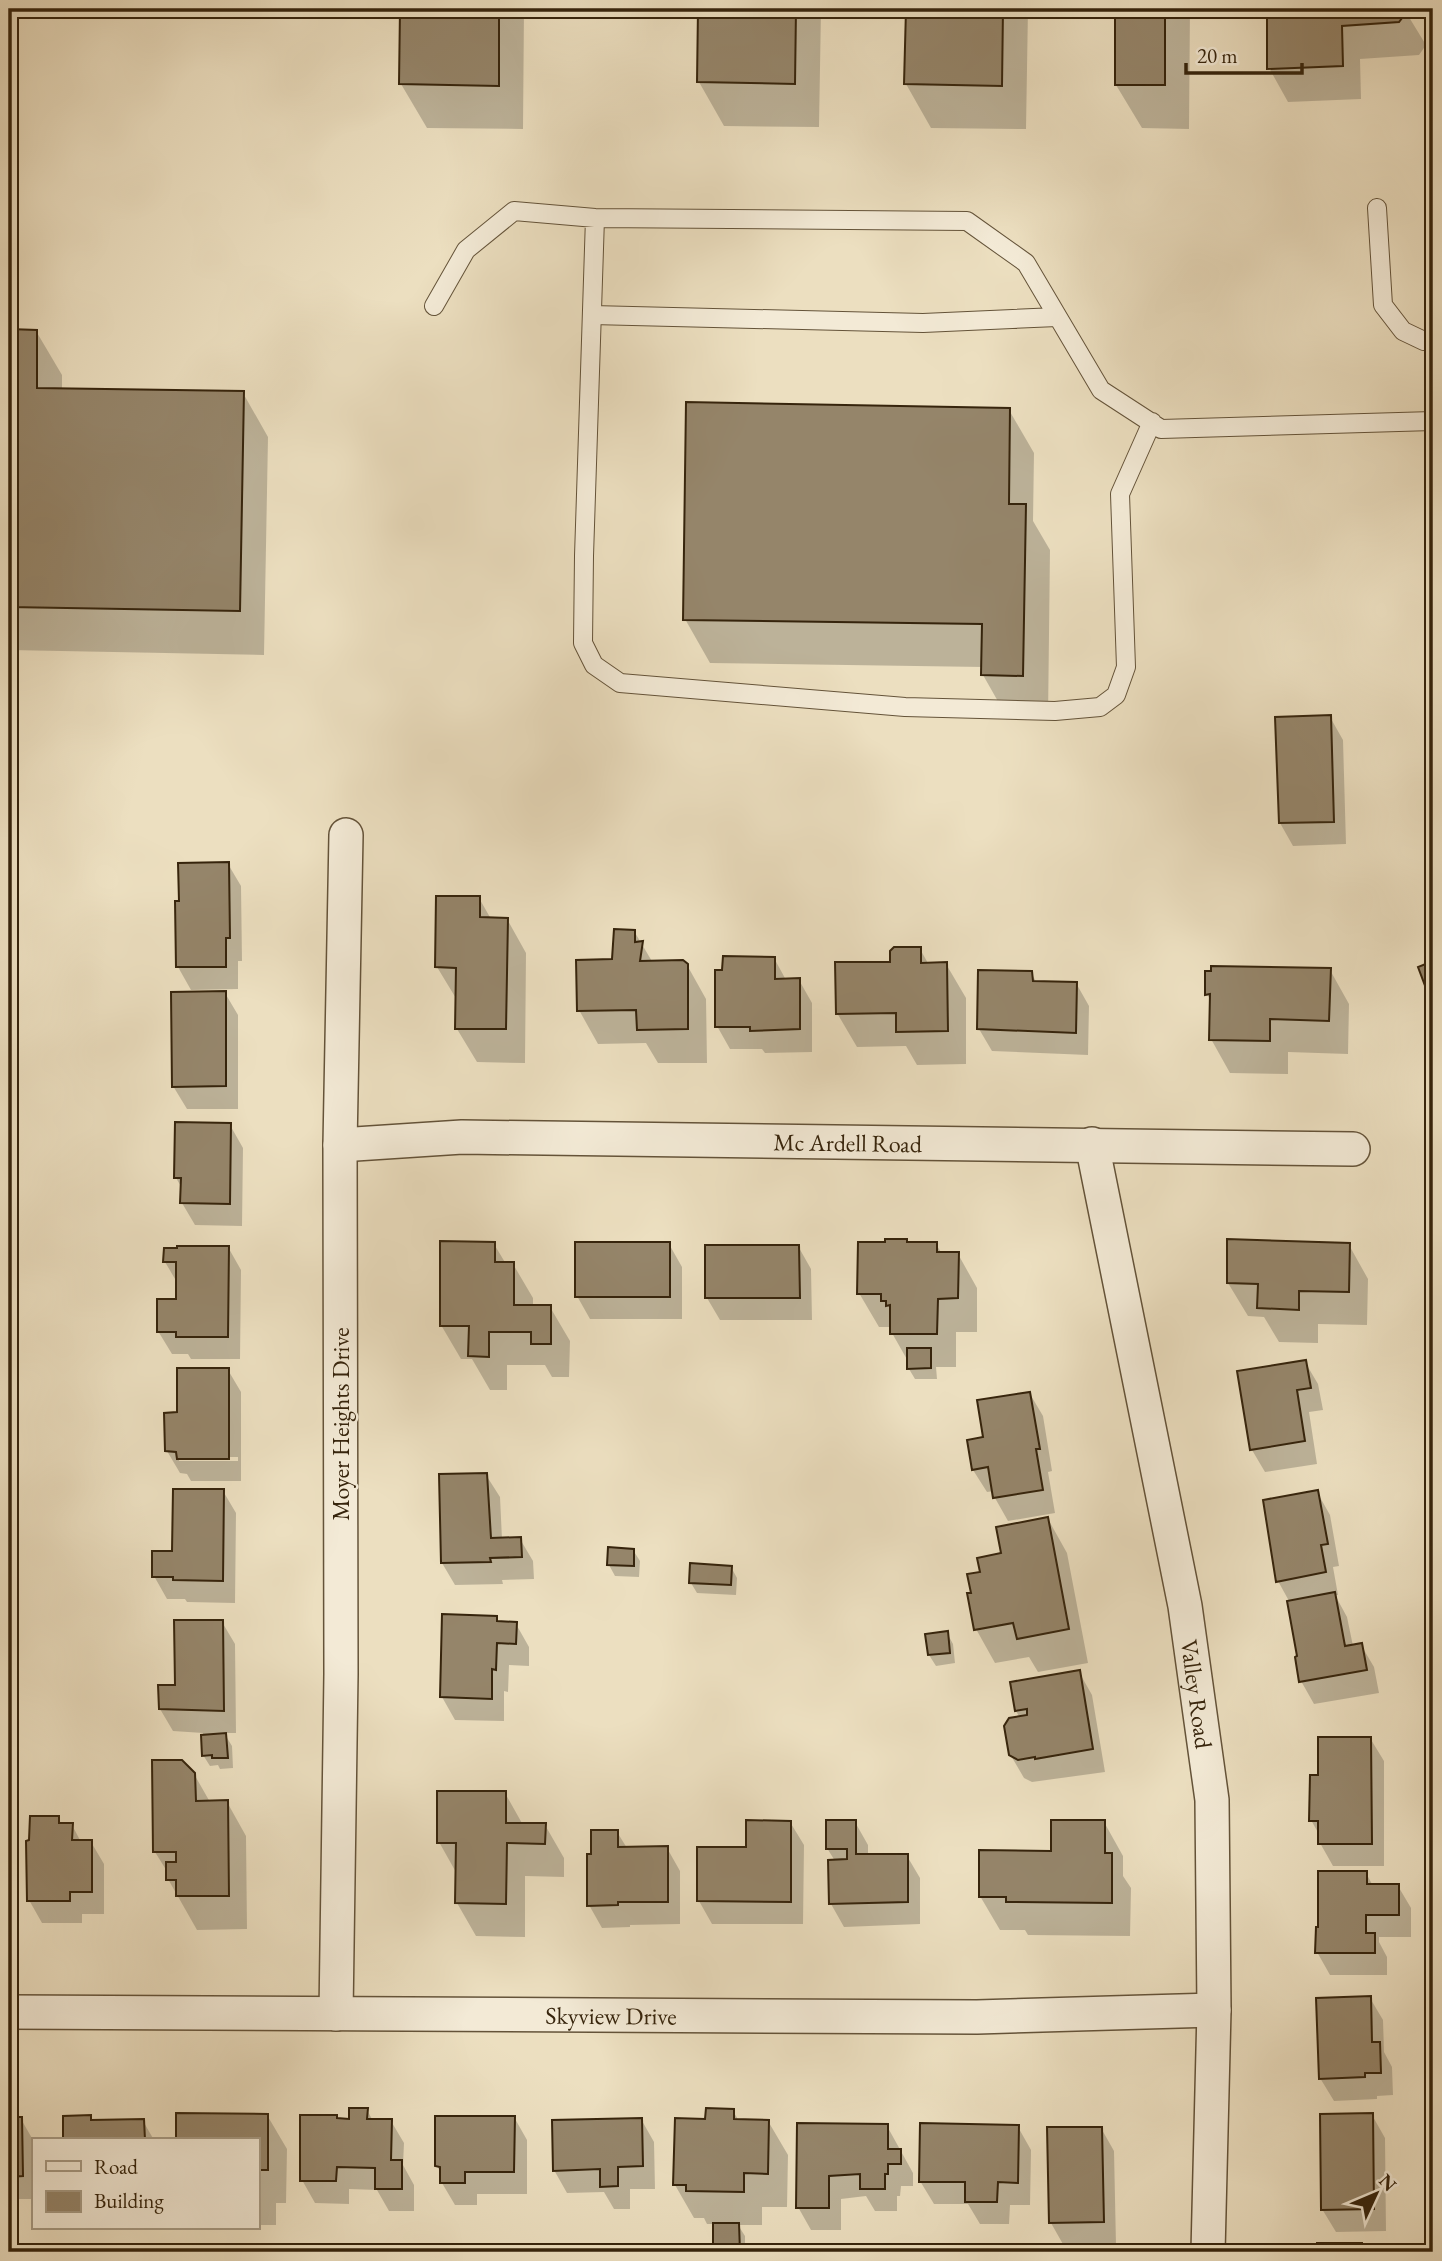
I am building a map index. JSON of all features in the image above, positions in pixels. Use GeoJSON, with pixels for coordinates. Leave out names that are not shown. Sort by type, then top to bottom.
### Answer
{"type":"FeatureCollection","features":[{"type":"Feature","properties":{"kind":"street","name":"Moyer Heights Drive"},"geometry":{"type":"LineString","coordinates":[[336,2014],[341,1674],[340,1145],[346,835]]}},
{"type":"Feature","properties":{"kind":"street","name":"Mc Ardell Road"},"geometry":{"type":"LineString","coordinates":[[340,1145],[462,1137],[1353,1149]]}},
{"type":"Feature","properties":{"kind":"street","name":"Valley Road"},"geometry":{"type":"LineString","coordinates":[[1092,1144],[1185,1606],[1212,1800],[1214,2010],[1208,2252]]}},
{"type":"Feature","properties":{"kind":"street","name":"Skyview Drive"},"geometry":{"type":"LineString","coordinates":[[9,2012],[977,2017],[1214,2010]]}},
{"type":"Feature","properties":{"kind":"lane"},"geometry":{"type":"LineString","coordinates":[[1377,208],[1383,305],[1403,331],[1424,341],[1433,341]]}},
{"type":"Feature","properties":{"kind":"lane"},"geometry":{"type":"LineString","coordinates":[[434,306],[466,250],[514,211],[595,218],[967,221],[1026,263],[1101,390],[1161,429],[1433,421]]}},
{"type":"Feature","properties":{"kind":"lane"},"geometry":{"type":"LineString","coordinates":[[595,218],[583,643],[594,665],[620,683],[905,707],[1055,711],[1100,708],[1116,695],[1126,667],[1120,494],[1152,422]]}},
{"type":"Feature","properties":{"kind":"lane"},"geometry":{"type":"LineString","coordinates":[[592,315],[923,323],[1057,317]]}},
{"type":"Feature","properties":{"kind":"building"},"geometry":{"type":"Polygon","coordinates":[[[400,9],[499,9],[499,86],[399,84],[400,9]]]}},
{"type":"Feature","properties":{"kind":"building"},"geometry":{"type":"Polygon","coordinates":[[[698,9],[796,9],[795,84],[697,82],[698,9]]]}},
{"type":"Feature","properties":{"kind":"building"},"geometry":{"type":"Polygon","coordinates":[[[906,9],[1003,9],[1002,86],[904,84],[906,9]]]}},
{"type":"Feature","properties":{"kind":"building"},"geometry":{"type":"Polygon","coordinates":[[[1115,9],[1165,9],[1165,85],[1115,85],[1115,9]]]}},
{"type":"Feature","properties":{"kind":"building"},"geometry":{"type":"Polygon","coordinates":[[[1267,9],[1408,10],[1399,22],[1342,26],[1343,66],[1267,69],[1267,9]]]}},
{"type":"Feature","properties":{"kind":"building"},"geometry":{"type":"Polygon","coordinates":[[[9,329],[37,330],[37,388],[244,391],[240,611],[9,607],[9,329]]]}},
{"type":"Feature","properties":{"kind":"building"},"geometry":{"type":"Polygon","coordinates":[[[686,402],[1010,408],[1009,504],[1026,504],[1023,676],[981,675],[982,624],[683,620],[686,402]]]}},
{"type":"Feature","properties":{"kind":"building"},"geometry":{"type":"Polygon","coordinates":[[[1331,715],[1334,822],[1279,823],[1275,717],[1331,715]]]}},
{"type":"Feature","properties":{"kind":"building"},"geometry":{"type":"Polygon","coordinates":[[[229,862],[230,938],[226,938],[226,967],[176,967],[175,901],[179,901],[178,863],[229,862]]]}},
{"type":"Feature","properties":{"kind":"building"},"geometry":{"type":"Polygon","coordinates":[[[436,896],[480,896],[480,917],[508,918],[506,1029],[455,1029],[456,968],[435,967],[436,896]]]}},
{"type":"Feature","properties":{"kind":"building"},"geometry":{"type":"Polygon","coordinates":[[[614,929],[635,930],[635,942],[643,941],[640,961],[683,960],[688,964],[688,1029],[637,1030],[636,1010],[577,1011],[576,960],[612,959],[614,929]]]}},
{"type":"Feature","properties":{"kind":"building"},"geometry":{"type":"Polygon","coordinates":[[[894,947],[921,947],[921,963],[947,962],[948,1031],[896,1032],[896,1013],[836,1014],[835,962],[890,962],[890,951],[894,947]]]}},
{"type":"Feature","properties":{"kind":"building"},"geometry":{"type":"Polygon","coordinates":[[[723,956],[775,957],[775,979],[800,978],[800,1029],[750,1031],[750,1027],[715,1027],[715,970],[722,970],[723,956]]]}},
{"type":"Feature","properties":{"kind":"building"},"geometry":{"type":"Polygon","coordinates":[[[1433,961],[1433,1007],[1418,967],[1433,961]]]}},
{"type":"Feature","properties":{"kind":"building"},"geometry":{"type":"Polygon","coordinates":[[[1211,966],[1331,968],[1329,1021],[1270,1019],[1270,1041],[1209,1040],[1210,994],[1205,995],[1205,971],[1211,971],[1211,966]]]}},
{"type":"Feature","properties":{"kind":"building"},"geometry":{"type":"Polygon","coordinates":[[[978,970],[1032,971],[1033,981],[1077,982],[1076,1033],[977,1029],[978,970]]]}},
{"type":"Feature","properties":{"kind":"building"},"geometry":{"type":"Polygon","coordinates":[[[226,991],[226,1086],[172,1087],[171,992],[226,991]]]}},
{"type":"Feature","properties":{"kind":"building"},"geometry":{"type":"Polygon","coordinates":[[[175,1122],[231,1123],[230,1204],[180,1203],[181,1178],[174,1178],[175,1122]]]}},
{"type":"Feature","properties":{"kind":"building"},"geometry":{"type":"Polygon","coordinates":[[[885,1239],[937,1242],[937,1252],[959,1252],[958,1298],[938,1299],[937,1334],[890,1334],[890,1305],[886,1306],[886,1301],[881,1301],[881,1294],[857,1294],[858,1242],[885,1242],[885,1239]]]}},
{"type":"Feature","properties":{"kind":"building"},"geometry":{"type":"Polygon","coordinates":[[[1227,1239],[1350,1243],[1349,1292],[1299,1291],[1299,1310],[1257,1308],[1258,1284],[1227,1283],[1227,1239]]]}},
{"type":"Feature","properties":{"kind":"building"},"geometry":{"type":"Polygon","coordinates":[[[440,1241],[495,1242],[495,1262],[514,1262],[514,1305],[551,1305],[551,1344],[531,1344],[531,1332],[489,1332],[489,1357],[468,1356],[469,1326],[440,1326],[440,1241]]]}},
{"type":"Feature","properties":{"kind":"building"},"geometry":{"type":"Polygon","coordinates":[[[575,1242],[670,1242],[670,1297],[575,1297],[575,1242]]]}},
{"type":"Feature","properties":{"kind":"building"},"geometry":{"type":"Polygon","coordinates":[[[705,1245],[799,1245],[800,1298],[705,1298],[705,1245]]]}},
{"type":"Feature","properties":{"kind":"building"},"geometry":{"type":"Polygon","coordinates":[[[229,1246],[228,1337],[176,1337],[176,1332],[157,1332],[157,1299],[176,1299],[176,1262],[163,1262],[164,1248],[229,1246]]]}},
{"type":"Feature","properties":{"kind":"building"},"geometry":{"type":"Polygon","coordinates":[[[907,1348],[931,1348],[931,1368],[907,1369],[907,1348]]]}},
{"type":"Feature","properties":{"kind":"building"},"geometry":{"type":"Polygon","coordinates":[[[1306,1360],[1311,1388],[1297,1390],[1305,1441],[1250,1450],[1237,1371],[1306,1360]]]}},
{"type":"Feature","properties":{"kind":"building"},"geometry":{"type":"Polygon","coordinates":[[[177,1368],[229,1368],[229,1459],[177,1459],[176,1452],[165,1451],[164,1413],[177,1412],[177,1368]]]}},
{"type":"Feature","properties":{"kind":"building"},"geometry":{"type":"Polygon","coordinates":[[[1030,1392],[1040,1449],[1036,1449],[1043,1490],[993,1498],[988,1467],[972,1470],[967,1440],[983,1437],[977,1400],[1030,1392]]]}},
{"type":"Feature","properties":{"kind":"building"},"geometry":{"type":"Polygon","coordinates":[[[487,1473],[491,1538],[521,1537],[522,1557],[490,1558],[491,1562],[441,1563],[439,1474],[487,1473]]]}},
{"type":"Feature","properties":{"kind":"building"},"geometry":{"type":"Polygon","coordinates":[[[173,1489],[224,1489],[223,1581],[152,1577],[152,1551],[172,1551],[173,1489]]]}},
{"type":"Feature","properties":{"kind":"building"},"geometry":{"type":"Polygon","coordinates":[[[1318,1490],[1328,1544],[1321,1545],[1326,1572],[1276,1582],[1263,1500],[1318,1490]]]}},
{"type":"Feature","properties":{"kind":"building"},"geometry":{"type":"Polygon","coordinates":[[[1048,1517],[1069,1629],[1017,1639],[1013,1623],[974,1630],[967,1593],[971,1593],[967,1574],[980,1572],[977,1558],[1001,1553],[996,1527],[1048,1517]]]}},
{"type":"Feature","properties":{"kind":"building"},"geometry":{"type":"Polygon","coordinates":[[[608,1547],[634,1549],[634,1566],[607,1565],[608,1547]]]}},
{"type":"Feature","properties":{"kind":"building"},"geometry":{"type":"Polygon","coordinates":[[[690,1563],[732,1566],[731,1585],[689,1583],[690,1563]]]}},
{"type":"Feature","properties":{"kind":"building"},"geometry":{"type":"Polygon","coordinates":[[[1335,1592],[1345,1646],[1362,1643],[1367,1670],[1299,1682],[1287,1601],[1335,1592]]]}},
{"type":"Feature","properties":{"kind":"building"},"geometry":{"type":"Polygon","coordinates":[[[442,1614],[497,1616],[497,1621],[517,1622],[516,1644],[497,1643],[496,1670],[492,1669],[492,1699],[440,1697],[442,1614]]]}},
{"type":"Feature","properties":{"kind":"building"},"geometry":{"type":"Polygon","coordinates":[[[174,1620],[223,1620],[224,1711],[159,1709],[158,1685],[175,1685],[174,1620]]]}},
{"type":"Feature","properties":{"kind":"building"},"geometry":{"type":"Polygon","coordinates":[[[948,1631],[950,1653],[928,1655],[925,1634],[948,1631]]]}},
{"type":"Feature","properties":{"kind":"building"},"geometry":{"type":"Polygon","coordinates":[[[1080,1670],[1093,1749],[1035,1759],[1018,1760],[1009,1755],[1004,1726],[1009,1718],[1027,1715],[1027,1709],[1015,1711],[1010,1682],[1080,1670]]]}},
{"type":"Feature","properties":{"kind":"building"},"geometry":{"type":"Polygon","coordinates":[[[226,1733],[228,1758],[202,1756],[201,1735],[226,1733]]]}},
{"type":"Feature","properties":{"kind":"building"},"geometry":{"type":"Polygon","coordinates":[[[1318,1737],[1371,1737],[1372,1844],[1318,1844],[1318,1821],[1309,1821],[1310,1775],[1318,1775],[1318,1737]]]}},
{"type":"Feature","properties":{"kind":"building"},"geometry":{"type":"Polygon","coordinates":[[[152,1760],[182,1760],[195,1773],[196,1801],[228,1800],[229,1896],[176,1896],[176,1880],[166,1880],[166,1862],[176,1862],[176,1852],[153,1852],[152,1760]]]}},
{"type":"Feature","properties":{"kind":"building"},"geometry":{"type":"Polygon","coordinates":[[[437,1791],[506,1791],[506,1823],[546,1823],[545,1844],[507,1843],[506,1904],[455,1903],[456,1843],[437,1843],[437,1791]]]}},
{"type":"Feature","properties":{"kind":"building"},"geometry":{"type":"Polygon","coordinates":[[[30,1816],[59,1816],[59,1823],[73,1823],[72,1840],[92,1840],[92,1892],[70,1892],[70,1901],[27,1901],[26,1841],[29,1840],[30,1816]]]}},
{"type":"Feature","properties":{"kind":"building"},"geometry":{"type":"Polygon","coordinates":[[[746,1820],[791,1821],[791,1902],[697,1901],[697,1847],[746,1847],[746,1820]]]}},
{"type":"Feature","properties":{"kind":"building"},"geometry":{"type":"Polygon","coordinates":[[[826,1820],[856,1820],[856,1854],[908,1854],[908,1902],[829,1904],[828,1860],[847,1859],[847,1849],[826,1849],[826,1820]]]}},
{"type":"Feature","properties":{"kind":"building"},"geometry":{"type":"Polygon","coordinates":[[[1051,1820],[1105,1820],[1105,1853],[1112,1853],[1112,1903],[1006,1902],[1006,1897],[979,1897],[979,1850],[1051,1851],[1051,1820]]]}},
{"type":"Feature","properties":{"kind":"building"},"geometry":{"type":"Polygon","coordinates":[[[591,1830],[618,1830],[618,1847],[668,1846],[668,1902],[618,1902],[618,1905],[587,1906],[587,1854],[591,1854],[591,1830]]]}},
{"type":"Feature","properties":{"kind":"building"},"geometry":{"type":"Polygon","coordinates":[[[1318,1871],[1367,1871],[1367,1884],[1399,1884],[1399,1915],[1366,1915],[1366,1933],[1375,1933],[1375,1953],[1315,1953],[1318,1871]]]}},
{"type":"Feature","properties":{"kind":"building"},"geometry":{"type":"Polygon","coordinates":[[[1371,1996],[1372,2042],[1380,2042],[1381,2073],[1365,2073],[1365,2077],[1319,2079],[1316,1998],[1371,1996]]]}},
{"type":"Feature","properties":{"kind":"building"},"geometry":{"type":"Polygon","coordinates":[[[349,2108],[368,2108],[367,2119],[392,2119],[391,2160],[402,2160],[402,2189],[375,2189],[375,2168],[337,2167],[336,2181],[300,2181],[300,2115],[337,2115],[337,2118],[349,2119],[349,2108]]]}},
{"type":"Feature","properties":{"kind":"building"},"geometry":{"type":"Polygon","coordinates":[[[706,2108],[734,2109],[734,2119],[769,2120],[768,2174],[744,2173],[744,2192],[686,2191],[686,2185],[673,2185],[675,2118],[705,2119],[706,2108]]]}},
{"type":"Feature","properties":{"kind":"building"},"geometry":{"type":"Polygon","coordinates":[[[176,2113],[268,2114],[268,2170],[259,2170],[259,2138],[176,2138],[176,2113]]]}},
{"type":"Feature","properties":{"kind":"building"},"geometry":{"type":"Polygon","coordinates":[[[1373,2113],[1374,2209],[1321,2210],[1320,2114],[1373,2113]]]}},
{"type":"Feature","properties":{"kind":"building"},"geometry":{"type":"Polygon","coordinates":[[[91,2115],[91,2120],[144,2119],[145,2138],[63,2138],[63,2116],[91,2115]]]}},
{"type":"Feature","properties":{"kind":"building"},"geometry":{"type":"Polygon","coordinates":[[[435,2116],[515,2116],[514,2172],[465,2172],[465,2183],[440,2183],[440,2167],[435,2166],[435,2116]]]}},
{"type":"Feature","properties":{"kind":"building"},"geometry":{"type":"Polygon","coordinates":[[[9,2117],[22,2117],[23,2176],[9,2177],[9,2117]]]}},
{"type":"Feature","properties":{"kind":"building"},"geometry":{"type":"Polygon","coordinates":[[[642,2118],[643,2166],[618,2167],[618,2186],[600,2187],[600,2169],[553,2171],[552,2120],[642,2118]]]}},
{"type":"Feature","properties":{"kind":"building"},"geometry":{"type":"Polygon","coordinates":[[[797,2123],[888,2124],[888,2149],[901,2149],[901,2164],[888,2164],[885,2189],[860,2189],[860,2174],[829,2176],[829,2208],[796,2208],[797,2123]]]}},
{"type":"Feature","properties":{"kind":"building"},"geometry":{"type":"Polygon","coordinates":[[[920,2123],[1019,2125],[1018,2183],[998,2182],[997,2202],[965,2202],[965,2182],[919,2182],[920,2123]]]}},
{"type":"Feature","properties":{"kind":"building"},"geometry":{"type":"Polygon","coordinates":[[[1047,2127],[1102,2127],[1104,2222],[1049,2223],[1047,2127]]]}},
{"type":"Feature","properties":{"kind":"building"},"geometry":{"type":"Polygon","coordinates":[[[713,2223],[739,2223],[740,2252],[713,2252],[713,2223]]]}},
{"type":"Feature","properties":{"kind":"building"},"geometry":{"type":"Polygon","coordinates":[[[1317,2243],[1362,2243],[1362,2252],[1317,2252],[1317,2243]]]}}]}
